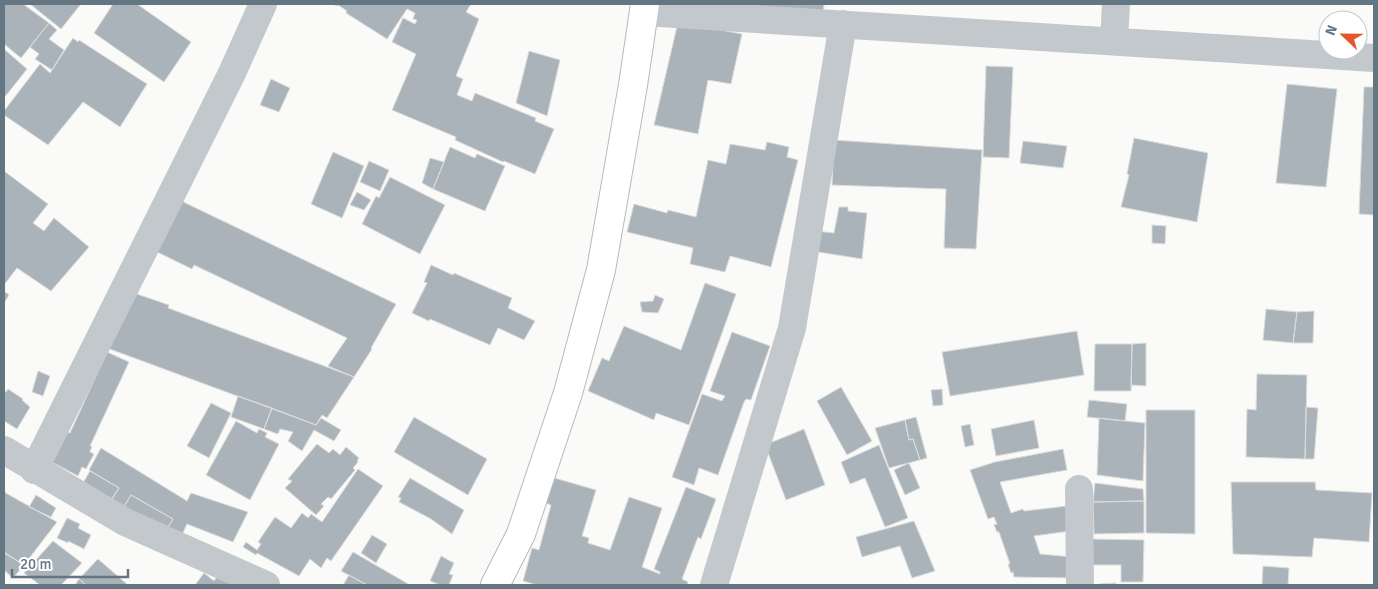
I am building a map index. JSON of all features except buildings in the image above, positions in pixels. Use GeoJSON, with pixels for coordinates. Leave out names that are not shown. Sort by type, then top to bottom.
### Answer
{"type":"FeatureCollection","features":[{"type":"Feature","properties":{"kind":"main road"},"geometry":{"type":"LineString","coordinates":[[495,585],[524,525],[568,393],[601,270],[645,8]]}},
{"type":"Feature","properties":{"kind":"street"},"geometry":{"type":"LineString","coordinates":[[34,470],[232,73],[263,4]]}},
{"type":"Feature","properties":{"kind":"street"},"geometry":{"type":"LineString","coordinates":[[1114,41],[1116,4]]}},
{"type":"Feature","properties":{"kind":"street"},"geometry":{"type":"LineString","coordinates":[[645,8],[843,24],[1374,58]]}},
{"type":"Feature","properties":{"kind":"street"},"geometry":{"type":"LineString","coordinates":[[714,585],[792,328],[843,24]]}},
{"type":"Feature","properties":{"kind":"street"},"geometry":{"type":"LineString","coordinates":[[4,450],[34,470],[125,522],[266,585]]}},
{"type":"Feature","properties":{"kind":"street"},"geometry":{"type":"LineString","coordinates":[[1079,489],[1080,585]]}}]}
